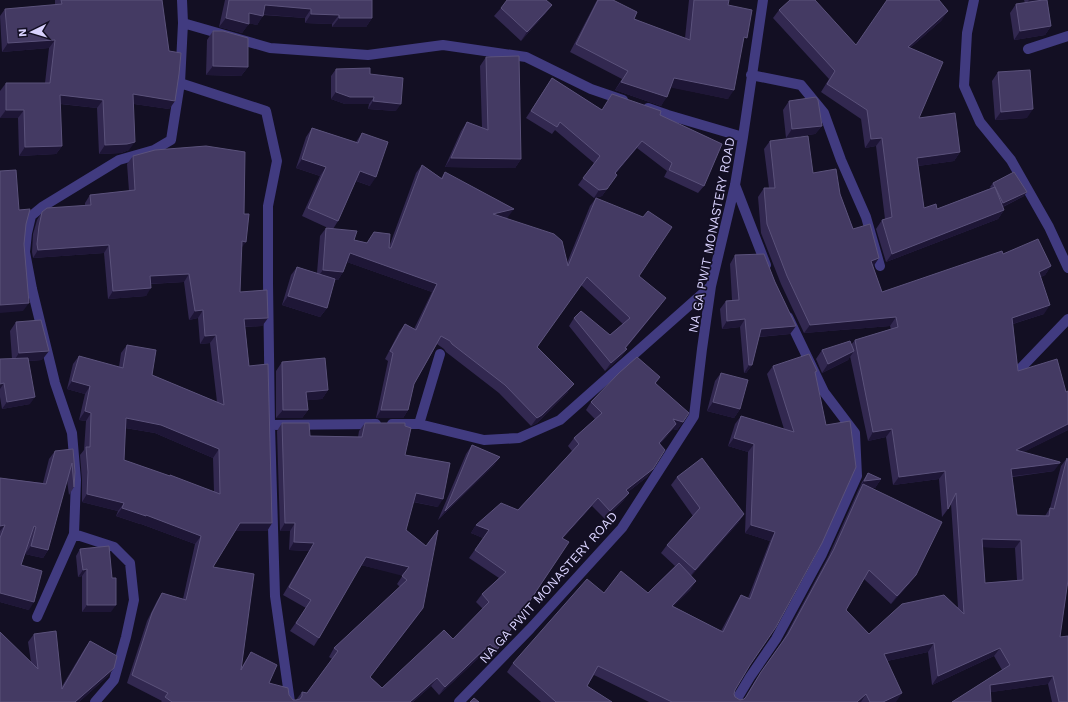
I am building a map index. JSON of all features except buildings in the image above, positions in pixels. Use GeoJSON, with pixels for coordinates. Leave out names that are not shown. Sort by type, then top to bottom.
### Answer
{"type":"FeatureCollection","features":[{"type":"Feature","properties":{"kind":"street"},"geometry":{"type":"LineString","coordinates":[[37,617],[74,534],[76,480],[72,433],[55,383],[32,289],[25,252],[31,216],[42,207],[119,160],[154,150],[171,140],[180,83],[183,23],[182,0]]}},
{"type":"Feature","properties":{"kind":"street","name":"NA GA PWIT MONASTERY ROAD"},"geometry":{"type":"LineString","coordinates":[[459,702],[530,629],[622,528],[694,416],[711,286],[736,185],[763,0]]}},
{"type":"Feature","properties":{"kind":"street"},"geometry":{"type":"LineString","coordinates":[[974,0],[967,33],[964,86],[980,122],[1011,160],[1049,227],[1068,268]]}},
{"type":"Feature","properties":{"kind":"street"},"geometry":{"type":"LineString","coordinates":[[183,23],[270,48],[368,55],[443,45],[526,58],[591,89],[668,115],[743,137]]}},
{"type":"Feature","properties":{"kind":"street"},"geometry":{"type":"LineString","coordinates":[[1028,50],[1068,36]]}},
{"type":"Feature","properties":{"kind":"street"},"geometry":{"type":"LineString","coordinates":[[752,75],[801,85],[824,113],[841,160],[866,217],[880,266]]}},
{"type":"Feature","properties":{"kind":"street"},"geometry":{"type":"LineString","coordinates":[[180,83],[266,111],[277,161],[268,206],[270,425],[275,596],[290,702]]}},
{"type":"Feature","properties":{"kind":"street"},"geometry":{"type":"LineString","coordinates":[[736,185],[769,273]]}},
{"type":"Feature","properties":{"kind":"street"},"geometry":{"type":"LineString","coordinates":[[270,425],[419,424],[484,440],[520,438],[560,420],[711,286]]}},
{"type":"Feature","properties":{"kind":"street"},"geometry":{"type":"LineString","coordinates":[[735,702],[780,633],[822,554],[857,476],[855,433],[824,392],[785,308]]}},
{"type":"Feature","properties":{"kind":"street"},"geometry":{"type":"LineString","coordinates":[[1019,370],[1068,320]]}},
{"type":"Feature","properties":{"kind":"street"},"geometry":{"type":"LineString","coordinates":[[419,424],[440,354]]}},
{"type":"Feature","properties":{"kind":"street"},"geometry":{"type":"LineString","coordinates":[[74,534],[114,547],[130,563],[134,600],[126,637],[114,680],[95,702]]}}]}
